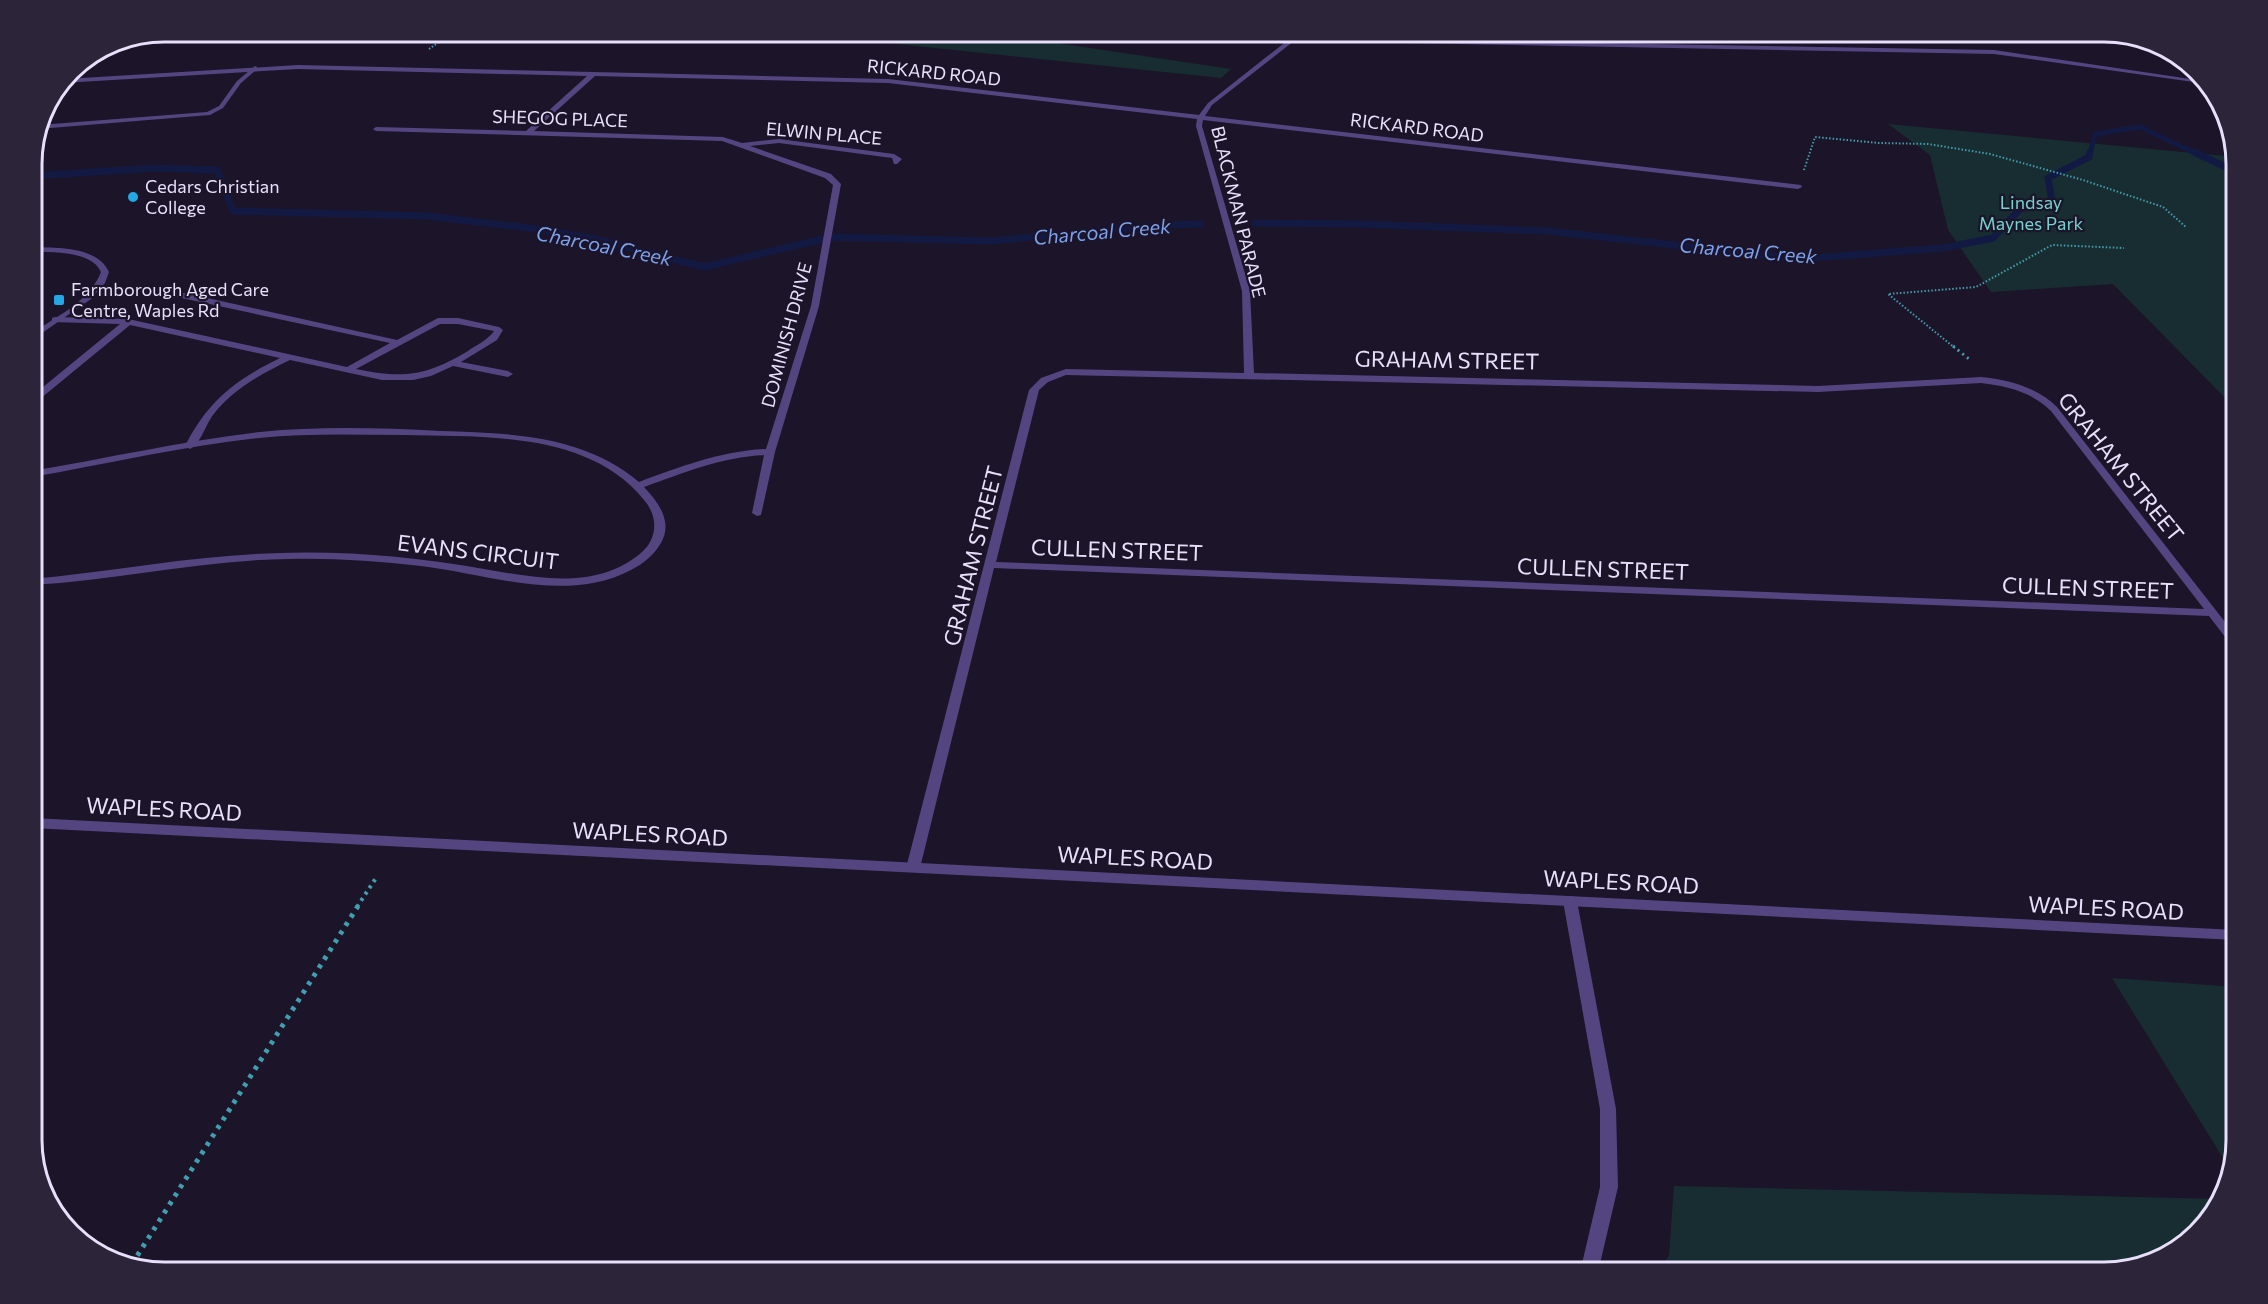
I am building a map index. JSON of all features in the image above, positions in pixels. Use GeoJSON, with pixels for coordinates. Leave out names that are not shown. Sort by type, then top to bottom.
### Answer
{"type":"FeatureCollection","features":[{"type":"Feature","properties":{"kind":"street","name":"BLACKMAN PARADE"},"geometry":{"type":"LineString","coordinates":[[1249,375],[1246,291],[1200,135],[1200,118],[1210,105],[1289,42]]}},
{"type":"Feature","properties":{"kind":"street"},"geometry":{"type":"LineString","coordinates":[[1409,42],[1994,52],[2193,81]]}},
{"type":"Feature","properties":{"kind":"street","name":"RICKARD ROAD"},"geometry":{"type":"LineString","coordinates":[[76,80],[255,68],[332,67],[888,81],[1798,187]]}},
{"type":"Feature","properties":{"kind":"street"},"geometry":{"type":"LineString","coordinates":[[48,126],[208,114],[221,107],[238,82],[255,68]]}},
{"type":"Feature","properties":{"kind":"street"},"geometry":{"type":"LineString","coordinates":[[528,133],[592,74]]}},
{"type":"Feature","properties":{"kind":"street","name":"SHEGOG PLACE"},"geometry":{"type":"LineString","coordinates":[[376,129],[723,139],[742,146]]}},
{"type":"Feature","properties":{"kind":"street","name":"ELWIN PLACE"},"geometry":{"type":"LineString","coordinates":[[742,146],[779,141],[894,156],[898,159],[897,162]]}},
{"type":"Feature","properties":{"kind":"street","name":"DOMINISH DRIVE"},"geometry":{"type":"LineString","coordinates":[[742,146],[834,180],[837,184],[815,306],[770,452],[757,513]]}},
{"type":"Feature","properties":{"kind":"street"},"geometry":{"type":"LineString","coordinates":[[42,250],[88,256],[102,267],[105,274],[97,288],[42,330]]}},
{"type":"Feature","properties":{"kind":"street"},"geometry":{"type":"LineString","coordinates":[[180,295],[396,342]]}},
{"type":"Feature","properties":{"kind":"street"},"geometry":{"type":"LineString","coordinates":[[55,320],[128,322],[288,357],[349,369],[404,379],[430,374],[452,363],[494,338],[499,330],[445,320],[426,325],[349,369]]}},
{"type":"Feature","properties":{"kind":"street"},"geometry":{"type":"LineString","coordinates":[[42,393],[128,322]]}},
{"type":"Feature","properties":{"kind":"street"},"geometry":{"type":"LineString","coordinates":[[190,446],[208,413],[233,387],[288,357]]}},
{"type":"Feature","properties":{"kind":"street"},"geometry":{"type":"LineString","coordinates":[[452,363],[508,375]]}},
{"type":"Feature","properties":{"kind":"street","name":"GRAHAM STREET"},"geometry":{"type":"LineString","coordinates":[[914,868],[992,565],[1034,390],[1040,382],[1058,374],[1087,371],[1818,388],[1965,380],[1998,382],[2028,391],[2044,399],[2054,409],[2226,630]]}},
{"type":"Feature","properties":{"kind":"street","name":"EVANS CIRCUIT"},"geometry":{"type":"LineString","coordinates":[[42,472],[264,435],[326,432],[502,436],[566,448],[617,471],[638,486],[656,508],[660,517],[659,538],[640,561],[622,570],[577,581],[530,581],[477,569],[427,563],[294,556],[213,560],[42,581]]}},
{"type":"Feature","properties":{"kind":"street"},"geometry":{"type":"LineString","coordinates":[[638,486],[706,462],[749,453],[770,452]]}},
{"type":"Feature","properties":{"kind":"street","name":"CULLEN STREET"},"geometry":{"type":"LineString","coordinates":[[992,565],[2212,613]]}},
{"type":"Feature","properties":{"kind":"street","name":"WAPLES ROAD"},"geometry":{"type":"LineString","coordinates":[[42,824],[2226,935]]}},
{"type":"Feature","properties":{"kind":"street"},"geometry":{"type":"LineString","coordinates":[[1570,901],[1608,1109],[1609,1187],[1591,1262]]}},
{"type":"Feature","properties":{"kind":"path"},"geometry":{"type":"LineString","coordinates":[[1798,187],[1815,136],[1879,143],[1928,144],[1989,154],[2083,180],[2163,207],[2186,227]]}},
{"type":"Feature","properties":{"kind":"path"},"geometry":{"type":"LineString","coordinates":[[1998,382],[1888,294],[1976,287],[2052,245],[2124,248]]}},
{"type":"Feature","properties":{"kind":"path"},"geometry":{"type":"LineString","coordinates":[[135,1259],[375,878]]}},
{"type":"Feature","properties":{"kind":"green space"},"geometry":{"type":"Polygon","coordinates":[[[878,42],[1049,42],[1231,69],[1221,78],[878,42]]]}},
{"type":"Feature","properties":{"kind":"green space","name":"Lindsay Maynes Park"},"geometry":{"type":"Polygon","coordinates":[[[1888,124],[2226,156],[2226,399],[2113,284],[1991,292],[1948,230],[1930,155],[1888,124]]]}},
{"type":"Feature","properties":{"kind":"green space"},"geometry":{"type":"Polygon","coordinates":[[[2112,978],[2226,986],[2224,1160],[2112,978]]]}},
{"type":"Feature","properties":{"kind":"green space"},"geometry":{"type":"Polygon","coordinates":[[[1674,1186],[2211,1199],[2190,1226],[2165,1246],[2136,1258],[2120,1261],[1665,1262],[1669,1255],[1674,1186]]]}},
{"type":"Feature","properties":{"kind":"waterway","name":"Charcoal Creek"},"geometry":{"type":"LineString","coordinates":[[2090,154],[2095,134],[2140,127],[2197,154]]}},
{"type":"Feature","properties":{"kind":"waterway","name":"Charcoal Creek"},"geometry":{"type":"LineString","coordinates":[[1255,223],[1360,224],[1548,231],[1799,259],[1943,248],[1993,238],[2020,209],[2052,201],[2048,178],[2089,157],[2090,152]]}},
{"type":"Feature","properties":{"kind":"waterway","name":"Charcoal Creek"},"geometry":{"type":"LineString","coordinates":[[2194,152],[2226,167]]}},
{"type":"Feature","properties":{"kind":"waterway","name":"Charcoal Creek"},"geometry":{"type":"LineString","coordinates":[[42,175],[156,168],[217,170],[233,211],[427,216],[538,229],[595,239],[704,267],[832,237],[990,241],[1162,225],[1200,224]]}},
{"type":"Feature","properties":{"kind":"place","name":"Cedars Christian College"},"geometry":{"type":"Point","coordinates":[133,197]}},
{"type":"Feature","properties":{"kind":"place","name":"Farmborough Aged Care Centre, Waples Rd"},"geometry":{"type":"Point","coordinates":[59,300]}}]}
